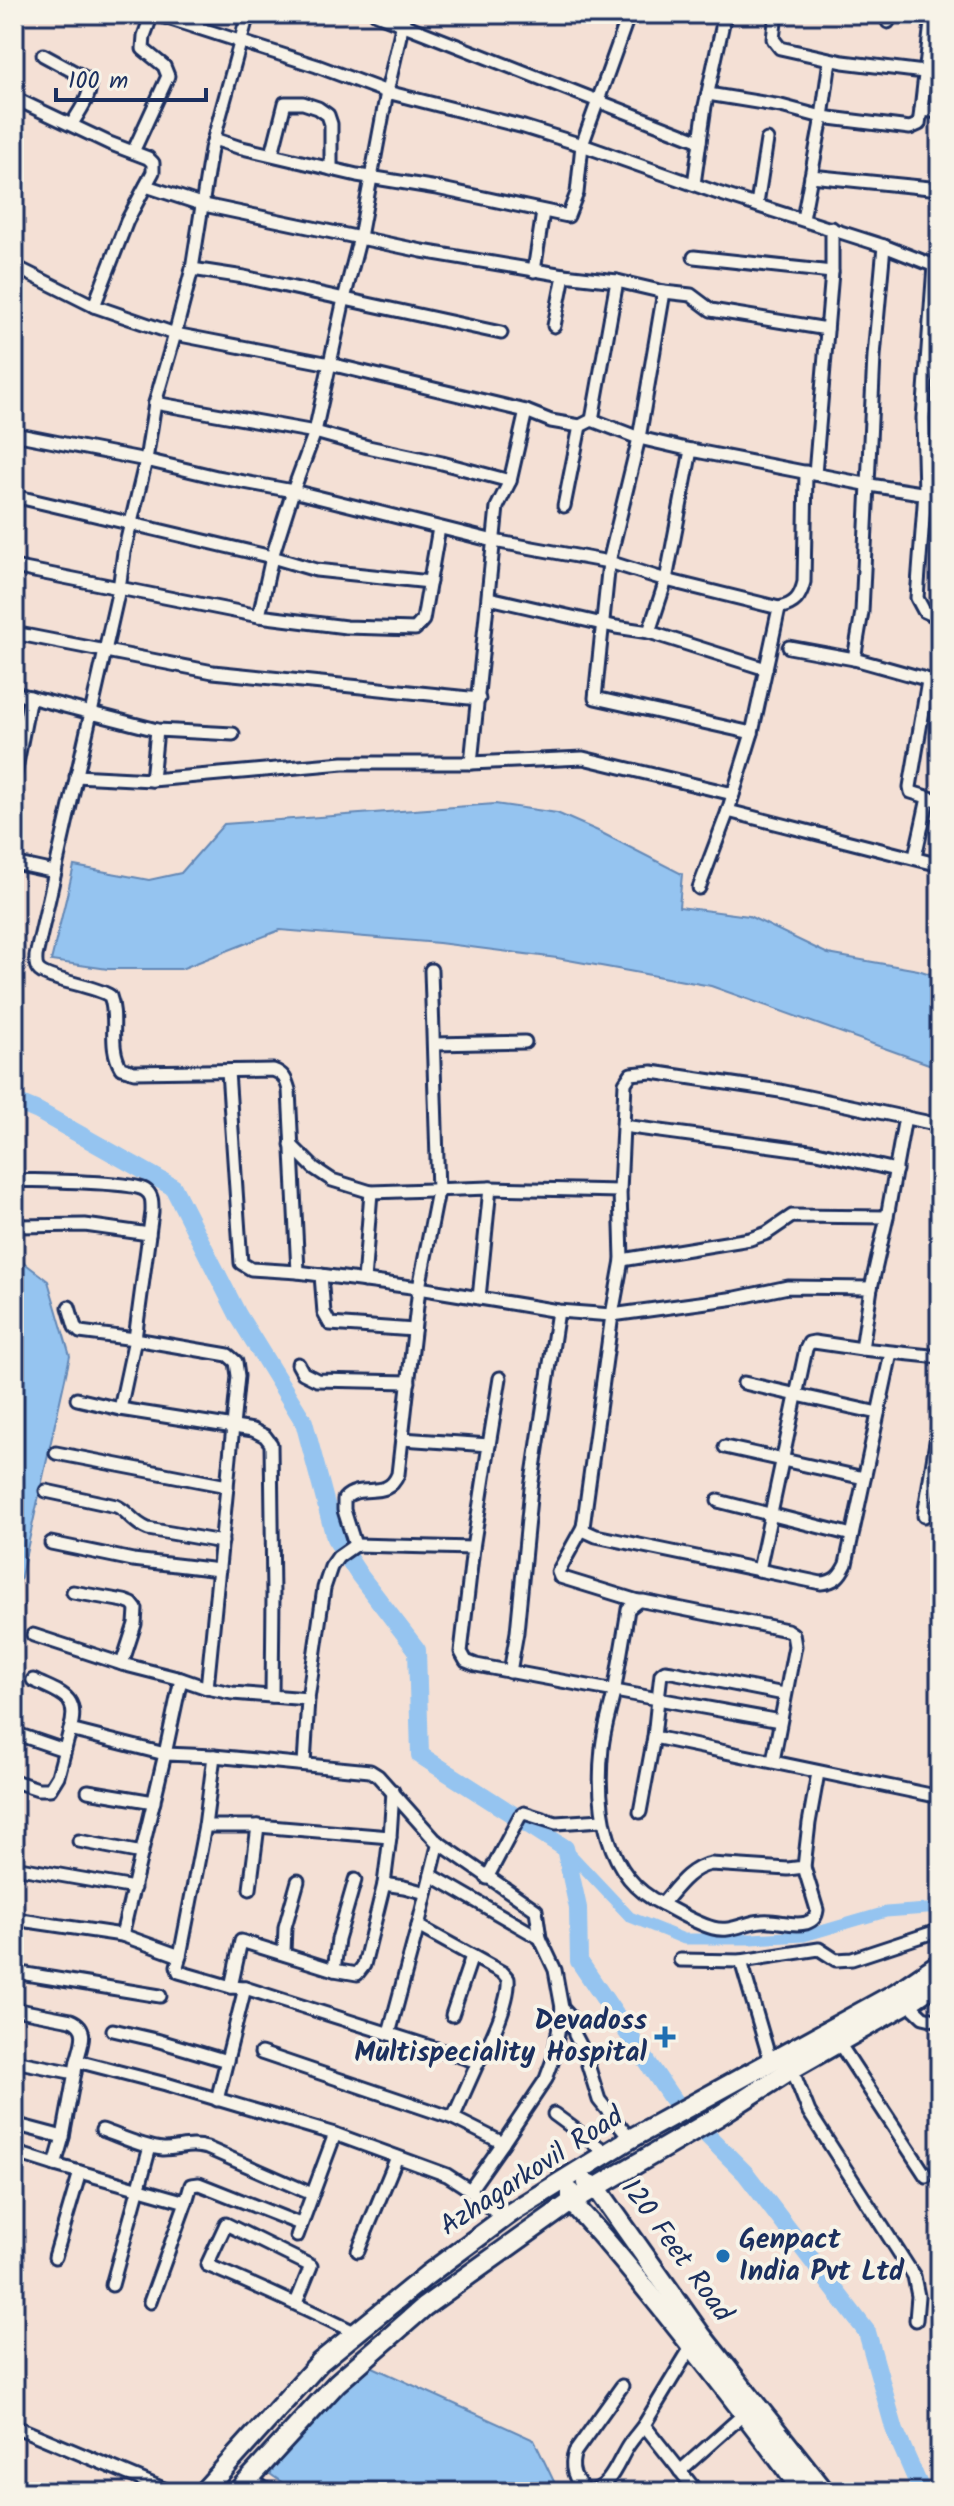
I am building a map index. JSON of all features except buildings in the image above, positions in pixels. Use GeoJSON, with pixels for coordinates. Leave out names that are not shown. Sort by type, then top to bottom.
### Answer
{"type":"FeatureCollection","features":[{"type":"Feature","properties":{"kind":"main road","name":"Azhagarkovil Road"},"geometry":{"type":"LineString","coordinates":[[243,2485],[337,2383],[424,2307],[571,2202],[839,2043],[902,1998],[940,1963]]}},
{"type":"Feature","properties":{"kind":"main road","name":"Azhagarkovil Road"},"geometry":{"type":"LineString","coordinates":[[203,2492],[320,2362],[354,2332],[510,2214],[607,2153],[770,2060],[940,1981]]}},
{"type":"Feature","properties":{"kind":"main road","name":"120 Feet Road"},"geometry":{"type":"LineString","coordinates":[[571,2176],[596,2187],[745,2413],[803,2492]]}},
{"type":"Feature","properties":{"kind":"main road"},"geometry":{"type":"LineString","coordinates":[[571,2176],[571,2202]]}},
{"type":"Feature","properties":{"kind":"main road","name":"120 Feet Road"},"geometry":{"type":"LineString","coordinates":[[571,2202],[696,2340],[825,2492]]}},
{"type":"Feature","properties":{"kind":"street"},"geometry":{"type":"LineString","coordinates":[[133,152],[168,76],[164,66],[143,49],[144,36],[154,14],[317,66],[387,92],[582,145],[832,228],[937,267],[934,374],[923,418],[925,492],[917,598],[924,611],[940,618]]}},
{"type":"Feature","properties":{"kind":"street"},"geometry":{"type":"LineString","coordinates":[[248,14],[214,139],[192,269],[155,403],[119,589],[36,966],[49,976],[91,987],[110,996],[113,1007],[112,1043],[121,1068],[134,1072],[273,1070],[281,1073],[289,1090],[298,1272]]}},
{"type":"Feature","properties":{"kind":"street"},"geometry":{"type":"LineString","coordinates":[[376,14],[404,18],[598,102],[700,141]]}},
{"type":"Feature","properties":{"kind":"street"},"geometry":{"type":"LineString","coordinates":[[214,139],[331,169],[568,216],[577,193],[582,145],[629,14]]}},
{"type":"Feature","properties":{"kind":"street"},"geometry":{"type":"LineString","coordinates":[[694,184],[725,14]]}},
{"type":"Feature","properties":{"kind":"street"},"geometry":{"type":"LineString","coordinates":[[776,14],[773,31],[775,45],[780,48],[830,60],[924,72]]}},
{"type":"Feature","properties":{"kind":"street"},"geometry":{"type":"LineString","coordinates":[[708,94],[781,106],[822,117],[910,128],[919,124],[932,14]]}},
{"type":"Feature","properties":{"kind":"street"},"geometry":{"type":"LineString","coordinates":[[259,616],[272,557],[315,432],[360,237],[404,18]]}},
{"type":"Feature","properties":{"kind":"street"},"geometry":{"type":"LineString","coordinates":[[43,55],[89,80],[88,96],[72,124]]}},
{"type":"Feature","properties":{"kind":"street"},"geometry":{"type":"LineString","coordinates":[[803,219],[830,60]]}},
{"type":"Feature","properties":{"kind":"street"},"geometry":{"type":"LineString","coordinates":[[14,98],[148,158],[153,163],[153,172],[127,221],[94,306]]}},
{"type":"Feature","properties":{"kind":"street"},"geometry":{"type":"LineString","coordinates":[[272,154],[285,103],[303,103],[328,115],[331,124],[331,169]]}},
{"type":"Feature","properties":{"kind":"street"},"geometry":{"type":"LineString","coordinates":[[921,110],[940,112]]}},
{"type":"Feature","properties":{"kind":"street"},"geometry":{"type":"LineString","coordinates":[[757,204],[767,140]]}},
{"type":"Feature","properties":{"kind":"street"},"geometry":{"type":"LineString","coordinates":[[811,176],[940,189]]}},
{"type":"Feature","properties":{"kind":"street"},"geometry":{"type":"LineString","coordinates":[[146,186],[204,205],[534,271],[617,281],[691,295],[711,310],[827,329]]}},
{"type":"Feature","properties":{"kind":"street"},"geometry":{"type":"LineString","coordinates":[[534,271],[543,212]]}},
{"type":"Feature","properties":{"kind":"street"},"geometry":{"type":"LineString","coordinates":[[14,434],[293,491],[494,541],[609,562],[666,580],[779,608],[792,605],[804,582],[811,473],[832,272],[832,228]]}},
{"type":"Feature","properties":{"kind":"street"},"geometry":{"type":"LineString","coordinates":[[854,659],[862,612],[874,356],[884,246]]}},
{"type":"Feature","properties":{"kind":"street"},"geometry":{"type":"LineString","coordinates":[[694,257],[832,272]]}},
{"type":"Feature","properties":{"kind":"street"},"geometry":{"type":"LineString","coordinates":[[14,266],[94,306],[175,334],[330,364],[526,411],[551,421],[580,426],[592,420],[639,438],[691,450],[940,496]]}},
{"type":"Feature","properties":{"kind":"street"},"geometry":{"type":"LineString","coordinates":[[192,269],[501,333]]}},
{"type":"Feature","properties":{"kind":"street"},"geometry":{"type":"LineString","coordinates":[[554,326],[564,275]]}},
{"type":"Feature","properties":{"kind":"street"},"geometry":{"type":"LineString","coordinates":[[592,420],[617,281]]}},
{"type":"Feature","properties":{"kind":"street"},"geometry":{"type":"LineString","coordinates":[[664,292],[639,438],[609,562],[595,698],[752,733]]}},
{"type":"Feature","properties":{"kind":"street"},"geometry":{"type":"LineString","coordinates":[[155,403],[315,432],[510,481]]}},
{"type":"Feature","properties":{"kind":"street"},"geometry":{"type":"LineString","coordinates":[[471,763],[497,507],[510,481],[526,411]]}},
{"type":"Feature","properties":{"kind":"street"},"geometry":{"type":"LineString","coordinates":[[564,506],[580,426]]}},
{"type":"Feature","properties":{"kind":"street"},"geometry":{"type":"LineString","coordinates":[[649,632],[666,580],[691,450]]}},
{"type":"Feature","properties":{"kind":"street"},"geometry":{"type":"LineString","coordinates":[[14,496],[316,570],[430,582]]}},
{"type":"Feature","properties":{"kind":"street"},"geometry":{"type":"LineString","coordinates":[[14,567],[259,616],[409,631],[420,627],[423,620],[439,528]]}},
{"type":"Feature","properties":{"kind":"street"},"geometry":{"type":"LineString","coordinates":[[489,598],[649,632],[766,669]]}},
{"type":"Feature","properties":{"kind":"street"},"geometry":{"type":"LineString","coordinates":[[699,888],[728,811],[752,733],[779,608]]}},
{"type":"Feature","properties":{"kind":"street"},"geometry":{"type":"LineString","coordinates":[[14,633],[213,672],[479,699]]}},
{"type":"Feature","properties":{"kind":"street"},"geometry":{"type":"LineString","coordinates":[[789,647],[854,659],[934,682],[910,783],[911,792],[934,800],[915,857]]}},
{"type":"Feature","properties":{"kind":"street"},"geometry":{"type":"LineString","coordinates":[[14,693],[157,730],[233,734]]}},
{"type":"Feature","properties":{"kind":"street"},"geometry":{"type":"LineString","coordinates":[[14,779],[30,697]]}},
{"type":"Feature","properties":{"kind":"street"},"geometry":{"type":"LineString","coordinates":[[152,780],[157,730]]}},
{"type":"Feature","properties":{"kind":"street"},"geometry":{"type":"LineString","coordinates":[[76,776],[152,780],[343,763],[471,763],[583,758],[733,794]]}},
{"type":"Feature","properties":{"kind":"street"},"geometry":{"type":"LineString","coordinates":[[728,811],[940,865]]}},
{"type":"Feature","properties":{"kind":"street"},"geometry":{"type":"LineString","coordinates":[[14,863],[55,872]]}},
{"type":"Feature","properties":{"kind":"street"},"geometry":{"type":"LineString","coordinates":[[353,1547],[344,1499],[349,1493],[387,1489],[394,1484],[398,1474],[419,1288],[438,1191],[431,970]]}},
{"type":"Feature","properties":{"kind":"street"},"geometry":{"type":"LineString","coordinates":[[434,1044],[525,1042]]}},
{"type":"Feature","properties":{"kind":"street"},"geometry":{"type":"LineString","coordinates":[[228,1071],[241,1263],[251,1269],[298,1272],[558,1311],[612,1315],[736,1298],[788,1287],[871,1288]]}},
{"type":"Feature","properties":{"kind":"street"},"geometry":{"type":"LineString","coordinates":[[773,1761],[795,1646],[793,1634],[787,1630],[638,1601],[560,1577],[558,1572],[583,1527],[622,1260],[620,1191],[625,1083],[631,1074],[641,1072],[780,1091],[940,1125]]}},
{"type":"Feature","properties":{"kind":"street"},"geometry":{"type":"LineString","coordinates":[[862,1349],[905,1117]]}},
{"type":"Feature","properties":{"kind":"street"},"geometry":{"type":"LineString","coordinates":[[623,1126],[817,1152],[896,1170]]}},
{"type":"Feature","properties":{"kind":"street"},"geometry":{"type":"LineString","coordinates":[[291,1145],[314,1168],[332,1180],[371,1192],[490,1188],[620,1191]]}},
{"type":"Feature","properties":{"kind":"street"},"geometry":{"type":"LineString","coordinates":[[14,1180],[139,1187],[148,1192],[152,1199],[135,1339],[120,1409]]}},
{"type":"Feature","properties":{"kind":"street"},"geometry":{"type":"LineString","coordinates":[[479,1298],[490,1188]]}},
{"type":"Feature","properties":{"kind":"street"},"geometry":{"type":"LineString","coordinates":[[364,1281],[371,1192]]}},
{"type":"Feature","properties":{"kind":"street"},"geometry":{"type":"LineString","coordinates":[[622,1260],[750,1239],[767,1233],[792,1216],[887,1217]]}},
{"type":"Feature","properties":{"kind":"street"},"geometry":{"type":"LineString","coordinates":[[18,1226],[85,1225],[149,1234]]}},
{"type":"Feature","properties":{"kind":"street"},"geometry":{"type":"LineString","coordinates":[[321,1275],[324,1313],[330,1324],[414,1330]]}},
{"type":"Feature","properties":{"kind":"street"},"geometry":{"type":"LineString","coordinates":[[69,1307],[75,1327],[80,1332],[228,1355],[236,1362],[237,1389],[207,1688]]}},
{"type":"Feature","properties":{"kind":"street"},"geometry":{"type":"LineString","coordinates":[[510,1672],[517,1632],[531,1488],[558,1311]]}},
{"type":"Feature","properties":{"kind":"street"},"geometry":{"type":"LineString","coordinates":[[759,1570],[809,1343],[940,1357]]}},
{"type":"Feature","properties":{"kind":"street"},"geometry":{"type":"LineString","coordinates":[[583,1527],[596,1536],[821,1583],[831,1582],[841,1575],[846,1564],[891,1353]]}},
{"type":"Feature","properties":{"kind":"street"},"geometry":{"type":"LineString","coordinates":[[298,1364],[303,1373],[317,1380],[409,1382]]}},
{"type":"Feature","properties":{"kind":"street"},"geometry":{"type":"LineString","coordinates":[[500,1378],[473,1548],[462,1656],[466,1661],[614,1692],[780,1721]]}},
{"type":"Feature","properties":{"kind":"street"},"geometry":{"type":"LineString","coordinates":[[744,1383],[878,1413]]}},
{"type":"Feature","properties":{"kind":"street"},"geometry":{"type":"LineString","coordinates":[[77,1399],[253,1430],[265,1436],[271,1444],[272,1696]]}},
{"type":"Feature","properties":{"kind":"street"},"geometry":{"type":"LineString","coordinates":[[924,1516],[940,1417]]}},
{"type":"Feature","properties":{"kind":"street"},"geometry":{"type":"LineString","coordinates":[[402,1439],[489,1445]]}},
{"type":"Feature","properties":{"kind":"street"},"geometry":{"type":"LineString","coordinates":[[725,1447],[864,1478]]}},
{"type":"Feature","properties":{"kind":"street"},"geometry":{"type":"LineString","coordinates":[[56,1453],[227,1486]]}},
{"type":"Feature","properties":{"kind":"street"},"geometry":{"type":"LineString","coordinates":[[46,1491],[116,1506],[138,1525],[148,1529],[222,1542]]}},
{"type":"Feature","properties":{"kind":"street"},"geometry":{"type":"LineString","coordinates":[[718,1501],[852,1535]]}},
{"type":"Feature","properties":{"kind":"street"},"geometry":{"type":"LineString","coordinates":[[51,1543],[133,1560],[219,1570]]}},
{"type":"Feature","properties":{"kind":"street"},"geometry":{"type":"LineString","coordinates":[[304,1764],[308,1699],[324,1588],[338,1557],[353,1547],[473,1548]]}},
{"type":"Feature","properties":{"kind":"street"},"geometry":{"type":"LineString","coordinates":[[73,1592],[124,1601],[136,1609],[135,1624],[122,1664]]}},
{"type":"Feature","properties":{"kind":"street"},"geometry":{"type":"LineString","coordinates":[[638,1601],[628,1609],[602,1745],[600,1787],[602,1820],[613,1850],[626,1875],[644,1893],[692,1921],[716,1929],[728,1930],[765,1920],[811,1921],[817,1910],[804,1867],[818,1773]]}},
{"type":"Feature","properties":{"kind":"street"},"geometry":{"type":"LineString","coordinates":[[33,1635],[207,1688],[308,1699]]}},
{"type":"Feature","properties":{"kind":"street"},"geometry":{"type":"LineString","coordinates":[[640,1812],[654,1737],[661,1674],[665,1671],[784,1694]]}},
{"type":"Feature","properties":{"kind":"street"},"geometry":{"type":"LineString","coordinates":[[122,1935],[181,1679]]}},
{"type":"Feature","properties":{"kind":"street"},"geometry":{"type":"LineString","coordinates":[[14,1781],[38,1789],[50,1789],[55,1784],[74,1718],[70,1698],[33,1680]]}},
{"type":"Feature","properties":{"kind":"street"},"geometry":{"type":"LineString","coordinates":[[70,1730],[165,1754],[370,1771],[393,1791],[439,1842],[487,1878],[529,1902],[536,1910],[540,1938],[555,1970],[562,2008],[554,2057],[546,2079],[470,2190]]}},
{"type":"Feature","properties":{"kind":"street"},"geometry":{"type":"LineString","coordinates":[[14,1733],[64,1750]]}},
{"type":"Feature","properties":{"kind":"street"},"geometry":{"type":"LineString","coordinates":[[654,1737],[940,1797]]}},
{"type":"Feature","properties":{"kind":"street"},"geometry":{"type":"LineString","coordinates":[[214,1756],[205,1826],[177,1966],[179,1972],[245,1988],[478,2062]]}},
{"type":"Feature","properties":{"kind":"street"},"geometry":{"type":"LineString","coordinates":[[88,1791],[154,1802]]}},
{"type":"Feature","properties":{"kind":"street"},"geometry":{"type":"LineString","coordinates":[[231,1987],[241,1941],[334,1970],[351,1974],[361,1971],[384,1884],[393,1791]]}},
{"type":"Feature","properties":{"kind":"street"},"geometry":{"type":"LineString","coordinates":[[487,1878],[524,1813],[566,1824],[602,1820]]}},
{"type":"Feature","properties":{"kind":"street"},"geometry":{"type":"LineString","coordinates":[[205,1826],[258,1826],[390,1837]]}},
{"type":"Feature","properties":{"kind":"street"},"geometry":{"type":"LineString","coordinates":[[250,1889],[258,1826]]}},
{"type":"Feature","properties":{"kind":"street"},"geometry":{"type":"LineString","coordinates":[[79,1841],[142,1853]]}},
{"type":"Feature","properties":{"kind":"street"},"geometry":{"type":"LineString","coordinates":[[389,2034],[439,1842]]}},
{"type":"Feature","properties":{"kind":"street"},"geometry":{"type":"LineString","coordinates":[[662,1904],[701,1865],[804,1867]]}},
{"type":"Feature","properties":{"kind":"street"},"geometry":{"type":"LineString","coordinates":[[14,1867],[134,1888]]}},
{"type":"Feature","properties":{"kind":"street"},"geometry":{"type":"LineString","coordinates":[[431,1875],[540,1938]]}},
{"type":"Feature","properties":{"kind":"street"},"geometry":{"type":"LineString","coordinates":[[334,1970],[338,1939],[355,1880]]}},
{"type":"Feature","properties":{"kind":"street"},"geometry":{"type":"LineString","coordinates":[[284,1953],[285,1927],[298,1881]]}},
{"type":"Feature","properties":{"kind":"street"},"geometry":{"type":"LineString","coordinates":[[384,1884],[426,1893]]}},
{"type":"Feature","properties":{"kind":"street"},"geometry":{"type":"LineString","coordinates":[[14,1919],[122,1935],[180,1956]]}},
{"type":"Feature","properties":{"kind":"street"},"geometry":{"type":"LineString","coordinates":[[418,1926],[503,1973],[508,1979],[509,1986],[489,2043],[453,2118]]}},
{"type":"Feature","properties":{"kind":"street"},"geometry":{"type":"LineString","coordinates":[[680,1960],[741,1961],[819,1949],[836,1960],[852,1959],[940,1930]]}},
{"type":"Feature","properties":{"kind":"street"},"geometry":{"type":"LineString","coordinates":[[452,2015],[472,1956]]}},
{"type":"Feature","properties":{"kind":"street"},"geometry":{"type":"LineString","coordinates":[[741,1961],[770,2060]]}},
{"type":"Feature","properties":{"kind":"street"},"geometry":{"type":"LineString","coordinates":[[14,1972],[160,1996]]}},
{"type":"Feature","properties":{"kind":"street"},"geometry":{"type":"LineString","coordinates":[[217,2100],[245,1988]]}},
{"type":"Feature","properties":{"kind":"street"},"geometry":{"type":"LineString","coordinates":[[902,1998],[923,2017],[940,2021]]}},
{"type":"Feature","properties":{"kind":"street"},"geometry":{"type":"LineString","coordinates":[[562,2008],[573,2020],[575,2035],[584,2052],[599,2100],[638,2135]]}},
{"type":"Feature","properties":{"kind":"street"},"geometry":{"type":"LineString","coordinates":[[14,2009],[79,2023],[83,2030],[55,2165]]}},
{"type":"Feature","properties":{"kind":"street"},"geometry":{"type":"LineString","coordinates":[[113,2030],[227,2061]]}},
{"type":"Feature","properties":{"kind":"street"},"geometry":{"type":"LineString","coordinates":[[839,2043],[926,2176]]}},
{"type":"Feature","properties":{"kind":"street"},"geometry":{"type":"LineString","coordinates":[[261,2053],[453,2118],[503,2143]]}},
{"type":"Feature","properties":{"kind":"street"},"geometry":{"type":"LineString","coordinates":[[14,2061],[76,2067],[166,2084],[335,2134],[447,2175],[532,2229]]}},
{"type":"Feature","properties":{"kind":"street"},"geometry":{"type":"LineString","coordinates":[[792,2069],[809,2112],[914,2276],[918,2296],[916,2320]]}},
{"type":"Feature","properties":{"kind":"street"},"geometry":{"type":"LineString","coordinates":[[554,2114],[607,2153]]}},
{"type":"Feature","properties":{"kind":"street"},"geometry":{"type":"LineString","coordinates":[[14,2124],[63,2137]]}},
{"type":"Feature","properties":{"kind":"street"},"geometry":{"type":"LineString","coordinates":[[102,2130],[150,2147],[168,2149],[195,2145],[207,2148],[312,2194]]}},
{"type":"Feature","properties":{"kind":"street"},"geometry":{"type":"LineString","coordinates":[[150,2302],[191,2185],[199,2184],[298,2230],[335,2134]]}},
{"type":"Feature","properties":{"kind":"street"},"geometry":{"type":"LineString","coordinates":[[112,2285],[150,2147]]}},
{"type":"Feature","properties":{"kind":"street"},"geometry":{"type":"LineString","coordinates":[[14,2173],[16,2153],[186,2202]]}},
{"type":"Feature","properties":{"kind":"street"},"geometry":{"type":"LineString","coordinates":[[358,2251],[397,2157]]}},
{"type":"Feature","properties":{"kind":"street"},"geometry":{"type":"LineString","coordinates":[[55,2257],[80,2172]]}},
{"type":"Feature","properties":{"kind":"street"},"geometry":{"type":"LineString","coordinates":[[296,2303],[311,2266],[226,2224],[207,2265],[354,2332]]}},
{"type":"Feature","properties":{"kind":"street"},"geometry":{"type":"LineString","coordinates":[[622,2386],[575,2452],[571,2463],[574,2477],[587,2492],[608,2488],[628,2445],[644,2425],[696,2340]]}},
{"type":"Feature","properties":{"kind":"street"},"geometry":{"type":"LineString","coordinates":[[680,2471],[745,2413]]}},
{"type":"Feature","properties":{"kind":"street"},"geometry":{"type":"LineString","coordinates":[[644,2425],[697,2492]]}},
{"type":"Feature","properties":{"kind":"street"},"geometry":{"type":"LineString","coordinates":[[14,2426],[171,2492]]}},
{"type":"Feature","properties":{"kind":"street"},"geometry":{"type":"LineString","coordinates":[[243,2485],[269,2492]]}},
{"type":"Feature","properties":{"kind":"water"},"geometry":{"type":"Polygon","coordinates":[[[495,804],[557,813],[682,874],[679,907],[749,916],[828,954],[918,970],[940,977],[940,1068],[711,986],[557,958],[439,943],[280,930],[181,969],[108,969],[51,961],[74,866],[149,880],[181,873],[224,824],[495,804]]]}},
{"type":"Feature","properties":{"kind":"water"},"geometry":{"type":"Polygon","coordinates":[[[14,1255],[48,1281],[70,1356],[14,1608],[14,1255]]]}},
{"type":"Feature","properties":{"kind":"water"},"geometry":{"type":"Polygon","coordinates":[[[364,2363],[534,2440],[559,2492],[296,2492],[270,2474],[274,2468],[269,2462],[330,2404],[364,2363]]]}},
{"type":"Feature","properties":{"kind":"waterway"},"geometry":{"type":"LineString","coordinates":[[14,1101],[38,1111],[173,1187],[238,1315],[304,1422],[335,1538],[417,1650],[420,1755],[565,1848],[578,1908],[579,1961],[675,2103],[746,2174],[867,2332],[895,2431],[922,2492]]}},
{"type":"Feature","properties":{"kind":"waterway"},"geometry":{"type":"LineString","coordinates":[[565,1848],[630,1917],[684,1939],[804,1936],[886,1912],[940,1908]]}},
{"type":"Feature","properties":{"kind":"place","name":"Devadoss Multispeciality Hospital"},"geometry":{"type":"Point","coordinates":[665,2037]}},
{"type":"Feature","properties":{"kind":"place","name":"Genpact India Pvt Ltd"},"geometry":{"type":"Point","coordinates":[723,2256]}}]}
